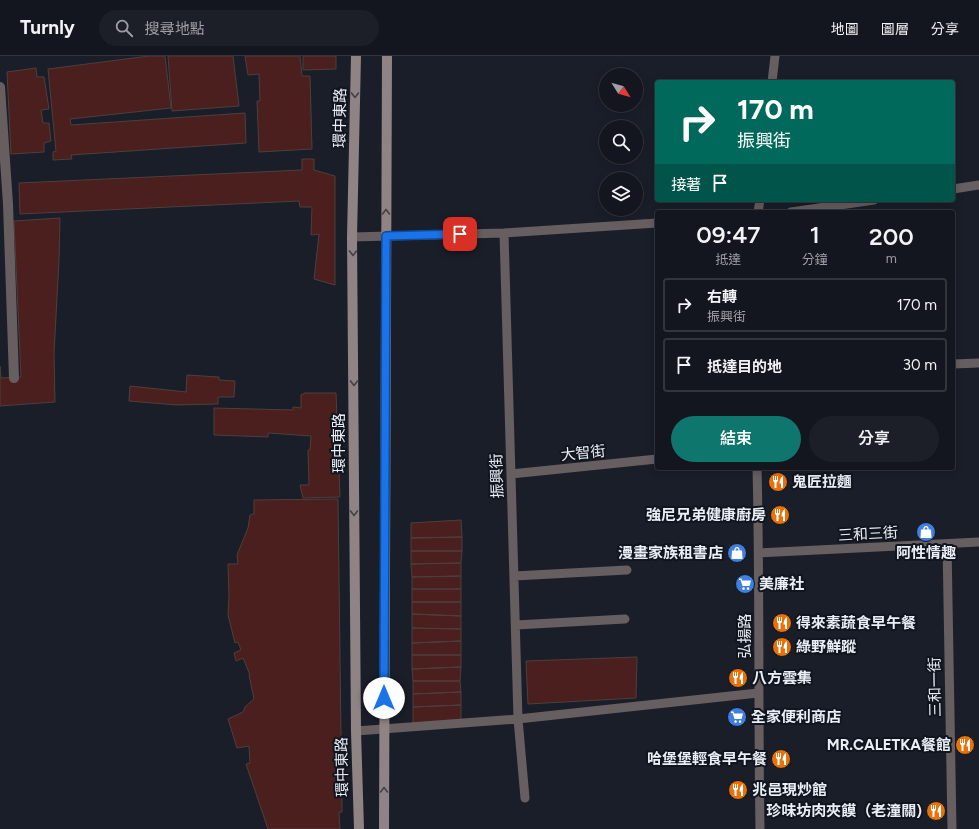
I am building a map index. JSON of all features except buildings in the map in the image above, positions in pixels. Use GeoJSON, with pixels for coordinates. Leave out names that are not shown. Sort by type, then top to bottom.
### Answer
{"type":"FeatureCollection","features":[{"type":"Feature","properties":{"kind":"street","name":"環中東路"},"geometry":{"type":"LineString","coordinates":[[356,56],[352,237],[358,829]]}},
{"type":"Feature","properties":{"kind":"street"},"geometry":{"type":"LineString","coordinates":[[384,829],[387,56]]}},
{"type":"Feature","properties":{"kind":"street"},"geometry":{"type":"LineString","coordinates":[[0,87],[8,204],[14,378]]}},
{"type":"Feature","properties":{"kind":"lane"},"geometry":{"type":"LineString","coordinates":[[772,80],[775,56]]}},
{"type":"Feature","properties":{"kind":"lane"},"geometry":{"type":"LineString","coordinates":[[955,189],[979,185]]}},
{"type":"Feature","properties":{"kind":"lane"},"geometry":{"type":"LineString","coordinates":[[805,210],[860,202]]}},
{"type":"Feature","properties":{"kind":"lane"},"geometry":{"type":"LineString","coordinates":[[352,237],[504,233],[655,223]]}},
{"type":"Feature","properties":{"kind":"lane","name":"振興街"},"geometry":{"type":"LineString","coordinates":[[504,233],[518,719],[525,798]]}},
{"type":"Feature","properties":{"kind":"lane"},"geometry":{"type":"LineString","coordinates":[[955,364],[979,363]]}},
{"type":"Feature","properties":{"kind":"lane","name":"大智街"},"geometry":{"type":"LineString","coordinates":[[511,474],[655,459]]}},
{"type":"Feature","properties":{"kind":"lane","name":"弘揚路"},"geometry":{"type":"LineString","coordinates":[[757,470],[759,553],[758,693],[760,829]]}},
{"type":"Feature","properties":{"kind":"lane","name":"三和三街"},"geometry":{"type":"LineString","coordinates":[[759,553],[979,542]]}},
{"type":"Feature","properties":{"kind":"lane","name":"三和一街"},"geometry":{"type":"LineString","coordinates":[[947,544],[952,829]]}},
{"type":"Feature","properties":{"kind":"lane"},"geometry":{"type":"LineString","coordinates":[[514,576],[627,570]]}},
{"type":"Feature","properties":{"kind":"lane"},"geometry":{"type":"LineString","coordinates":[[516,625],[625,619]]}},
{"type":"Feature","properties":{"kind":"lane"},"geometry":{"type":"LineString","coordinates":[[356,731],[518,719],[758,693]]}},
{"type":"Feature","properties":{"kind":"place","name":"鬼匠拉麵"},"geometry":{"type":"Point","coordinates":[778,482]}},
{"type":"Feature","properties":{"kind":"place","name":"強尼兄弟健康廚房"},"geometry":{"type":"Point","coordinates":[780,515]}},
{"type":"Feature","properties":{"kind":"place","name":"阿性情趣"},"geometry":{"type":"Point","coordinates":[926,532]}},
{"type":"Feature","properties":{"kind":"place","name":"漫畫家族租書店"},"geometry":{"type":"Point","coordinates":[737,553]}},
{"type":"Feature","properties":{"kind":"place","name":"美廉社"},"geometry":{"type":"Point","coordinates":[745,584]}},
{"type":"Feature","properties":{"kind":"place","name":"得來素蔬食早午餐"},"geometry":{"type":"Point","coordinates":[782,623]}},
{"type":"Feature","properties":{"kind":"place","name":"綠野鮮蹤"},"geometry":{"type":"Point","coordinates":[782,647]}},
{"type":"Feature","properties":{"kind":"place","name":"八方雲集"},"geometry":{"type":"Point","coordinates":[738,678]}},
{"type":"Feature","properties":{"kind":"place","name":"全家便利商店"},"geometry":{"type":"Point","coordinates":[737,717]}},
{"type":"Feature","properties":{"kind":"place","name":"MR.CALETKA餐館"},"geometry":{"type":"Point","coordinates":[965,745]}},
{"type":"Feature","properties":{"kind":"place","name":"哈堡堡輕食早午餐"},"geometry":{"type":"Point","coordinates":[781,759]}},
{"type":"Feature","properties":{"kind":"place","name":"兆邑現炒館"},"geometry":{"type":"Point","coordinates":[738,790]}},
{"type":"Feature","properties":{"kind":"place","name":"珍味坊肉夾饃（老潼關)"},"geometry":{"type":"Point","coordinates":[936,811]}},
{"type":"Feature","properties":{"kind":"route"},"geometry":{"type":"LineString","coordinates":[[384,698],[386,236],[460,234]]}}]}
